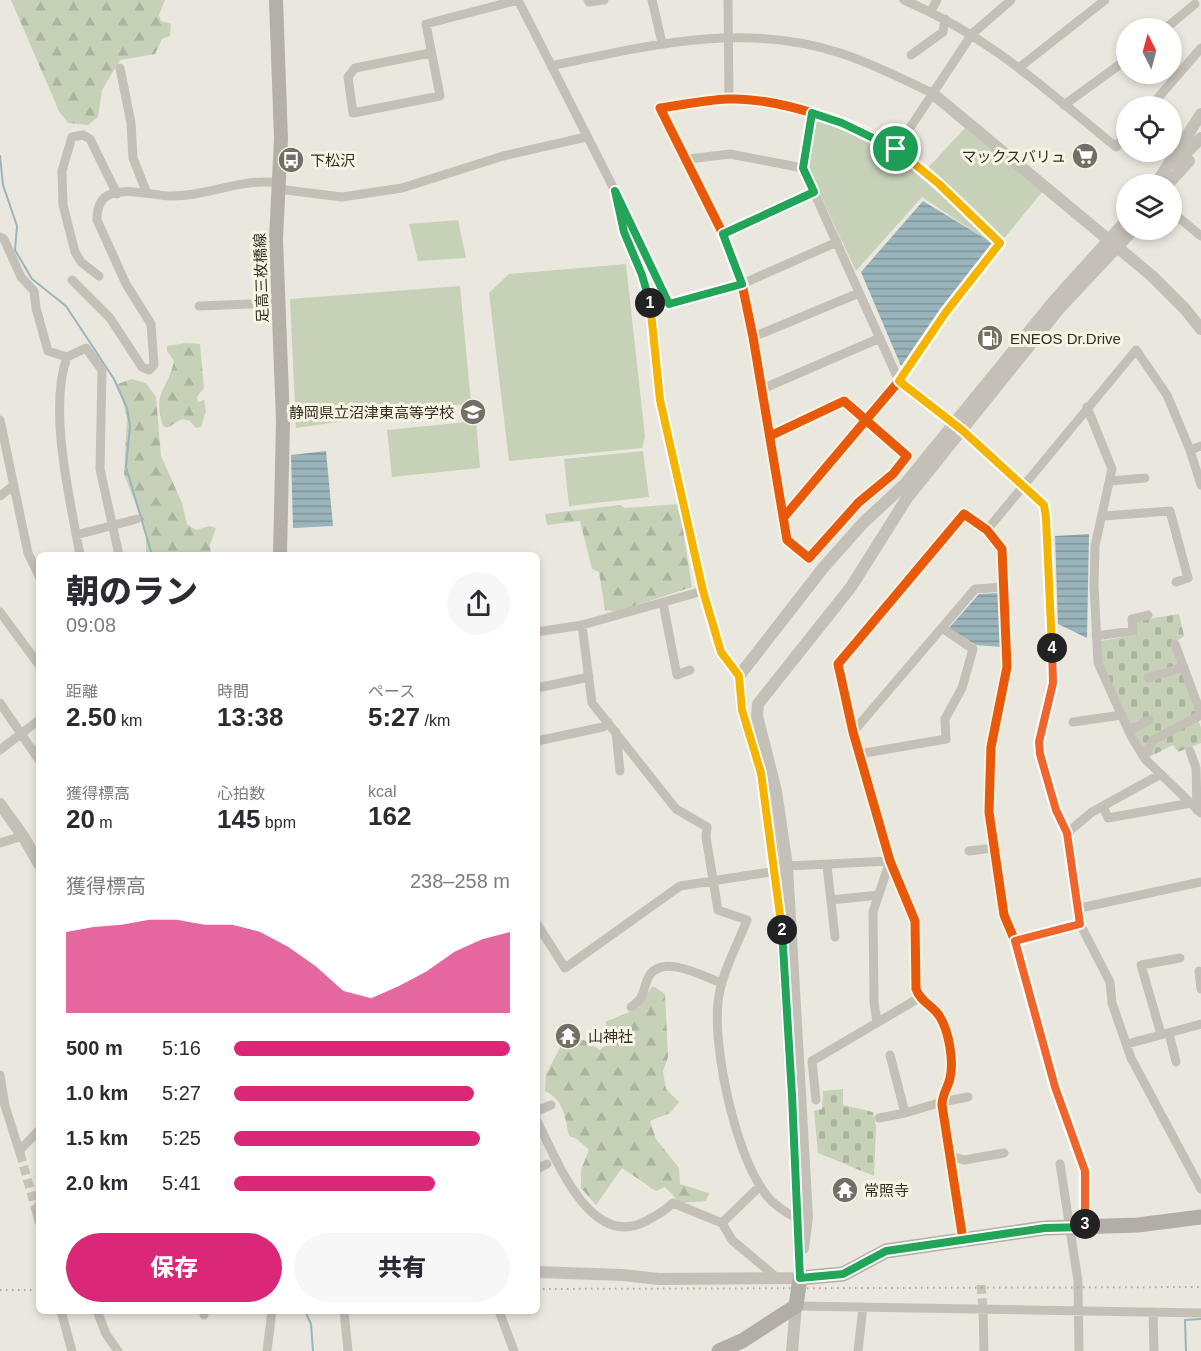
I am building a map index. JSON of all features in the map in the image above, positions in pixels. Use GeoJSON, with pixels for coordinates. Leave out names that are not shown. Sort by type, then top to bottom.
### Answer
{"type":"FeatureCollection","features":[{"type":"Feature","properties":{"kind":"main road","name":"足高三枚橋線"},"geometry":{"type":"LineString","coordinates":[[276,0],[281,139],[276,239],[283,421],[280,552]]}},
{"type":"Feature","properties":{"kind":"main road"},"geometry":{"type":"LineString","coordinates":[[719,1351],[742,1341],[796,1306],[800,1278],[843,1274],[886,1251],[1068,1227],[1138,1225],[1201,1217]]}},
{"type":"Feature","properties":{"kind":"street"},"geometry":{"type":"LineString","coordinates":[[430,53],[355,68],[348,76],[353,113],[440,96],[426,24],[518,0],[615,191],[669,304],[742,284],[837,242]]}},
{"type":"Feature","properties":{"kind":"street"},"geometry":{"type":"LineString","coordinates":[[588,0],[589,2],[604,0]]}},
{"type":"Feature","properties":{"kind":"street"},"geometry":{"type":"LineString","coordinates":[[652,0],[662,43]]}},
{"type":"Feature","properties":{"kind":"street"},"geometry":{"type":"LineString","coordinates":[[728,0],[729,99]]}},
{"type":"Feature","properties":{"kind":"street"},"geometry":{"type":"LineString","coordinates":[[904,0],[972,34],[1020,67],[1116,147]]}},
{"type":"Feature","properties":{"kind":"street"},"geometry":{"type":"LineString","coordinates":[[931,12],[937,0]]}},
{"type":"Feature","properties":{"kind":"street"},"geometry":{"type":"LineString","coordinates":[[896,149],[972,34],[1011,0]]}},
{"type":"Feature","properties":{"kind":"street"},"geometry":{"type":"LineString","coordinates":[[1020,67],[1104,0]]}},
{"type":"Feature","properties":{"kind":"street"},"geometry":{"type":"LineString","coordinates":[[1177,18],[1194,2],[1201,14]]}},
{"type":"Feature","properties":{"kind":"street"},"geometry":{"type":"LineString","coordinates":[[911,55],[943,32],[945,19]]}},
{"type":"Feature","properties":{"kind":"street"},"geometry":{"type":"LineString","coordinates":[[550,66],[662,43],[729,37],[781,40],[839,52],[932,93],[1152,276],[1185,309],[1201,329]]}},
{"type":"Feature","properties":{"kind":"street"},"geometry":{"type":"LineString","coordinates":[[1160,96],[1201,48]]}},
{"type":"Feature","properties":{"kind":"street"},"geometry":{"type":"LineString","coordinates":[[1065,105],[1116,67]]}},
{"type":"Feature","properties":{"kind":"street"},"geometry":{"type":"LineString","coordinates":[[120,68],[131,123],[133,158],[146,191]]}},
{"type":"Feature","properties":{"kind":"street"},"geometry":{"type":"LineString","coordinates":[[770,436],[844,401],[864,419],[907,456],[906,461],[859,502],[809,558],[787,540],[742,284],[723,234],[688,159],[660,108],[729,99],[782,105],[842,123],[896,149],[939,184],[1000,243],[946,312],[899,381],[864,419],[784,517]]}},
{"type":"Feature","properties":{"kind":"street"},"geometry":{"type":"LineString","coordinates":[[812,113],[803,168],[899,381],[958,427],[1044,505],[1053,683],[1039,742],[1040,754],[1056,810],[1067,833],[1080,908],[1080,924],[1110,982],[1112,1003],[1131,1058],[1201,1190]]}},
{"type":"Feature","properties":{"kind":"street"},"geometry":{"type":"LineString","coordinates":[[1162,174],[1201,114]]}},
{"type":"Feature","properties":{"kind":"street"},"geometry":{"type":"LineString","coordinates":[[99,276],[81,262],[75,252],[63,205],[62,171],[72,138],[83,135],[90,139],[117,194]]}},
{"type":"Feature","properties":{"kind":"street"},"geometry":{"type":"LineString","coordinates":[[72,279],[110,318],[142,367],[150,370],[154,365],[151,324],[126,284],[97,220],[97,209],[101,201],[110,194],[146,191],[185,196],[243,183],[264,181],[279,186],[342,197],[402,188],[503,156],[586,137]]}},
{"type":"Feature","properties":{"kind":"street"},"geometry":{"type":"LineString","coordinates":[[1165,174],[1201,138]]}},
{"type":"Feature","properties":{"kind":"street"},"geometry":{"type":"LineString","coordinates":[[1177,174],[1201,146]]}},
{"type":"Feature","properties":{"kind":"street"},"geometry":{"type":"LineString","coordinates":[[688,159],[730,154],[803,168]]}},
{"type":"Feature","properties":{"kind":"street"},"geometry":{"type":"LineString","coordinates":[[1182,174],[1201,159]]}},
{"type":"Feature","properties":{"kind":"street"},"geometry":{"type":"LineString","coordinates":[[615,191],[624,232],[649,298],[660,400],[703,591],[721,652],[739,676],[757,716],[776,791],[807,1217],[800,1278]]}},
{"type":"Feature","properties":{"kind":"street"},"geometry":{"type":"LineString","coordinates":[[723,234],[814,192]]}},
{"type":"Feature","properties":{"kind":"street"},"geometry":{"type":"LineString","coordinates":[[1182,219],[1200,232]]}},
{"type":"Feature","properties":{"kind":"street"},"geometry":{"type":"LineString","coordinates":[[0,237],[4,238],[21,277],[34,291],[36,308],[48,351],[67,357]]}},
{"type":"Feature","properties":{"kind":"street"},"geometry":{"type":"LineString","coordinates":[[1114,245],[1116,240]]}},
{"type":"Feature","properties":{"kind":"street"},"geometry":{"type":"LineString","coordinates":[[800,1278],[781,868],[761,773],[739,697],[739,676],[823,568],[958,427],[1120,240]]}},
{"type":"Feature","properties":{"kind":"street"},"geometry":{"type":"LineString","coordinates":[[753,337],[859,293]]}},
{"type":"Feature","properties":{"kind":"street"},"geometry":{"type":"LineString","coordinates":[[199,306],[278,303]]}},
{"type":"Feature","properties":{"kind":"street"},"geometry":{"type":"LineString","coordinates":[[762,389],[880,339]]}},
{"type":"Feature","properties":{"kind":"street"},"geometry":{"type":"LineString","coordinates":[[79,552],[61,440],[60,374],[67,357],[86,348],[102,370],[100,469],[118,552]]}},
{"type":"Feature","properties":{"kind":"street"},"geometry":{"type":"LineString","coordinates":[[987,531],[1136,350],[1167,395],[1190,450],[1201,485]]}},
{"type":"Feature","properties":{"kind":"street"},"geometry":{"type":"LineString","coordinates":[[1087,407],[1112,469],[1104,516],[1095,546],[1098,663],[1129,731],[1144,757],[1196,809]]}},
{"type":"Feature","properties":{"kind":"street"},"geometry":{"type":"LineString","coordinates":[[0,420],[28,553],[36,570]]}},
{"type":"Feature","properties":{"kind":"street"},"geometry":{"type":"LineString","coordinates":[[757,716],[761,696],[851,587],[907,498],[958,427]]}},
{"type":"Feature","properties":{"kind":"street"},"geometry":{"type":"LineString","coordinates":[[1190,450],[1201,446]]}},
{"type":"Feature","properties":{"kind":"street"},"geometry":{"type":"LineString","coordinates":[[1110,481],[1145,478]]}},
{"type":"Feature","properties":{"kind":"street"},"geometry":{"type":"LineString","coordinates":[[0,496],[14,485]]}},
{"type":"Feature","properties":{"kind":"street"},"geometry":{"type":"LineString","coordinates":[[1104,516],[1170,511],[1188,578],[1176,582]]}},
{"type":"Feature","properties":{"kind":"street"},"geometry":{"type":"LineString","coordinates":[[963,1240],[942,1102],[951,1077],[945,1026],[939,1014],[919,998],[916,989],[915,921],[890,861],[853,732],[838,664],[964,514],[987,531],[1002,549],[1007,668],[991,747],[989,812],[1004,915],[1015,941],[1055,1087],[1085,1171],[1085,1227]]}},
{"type":"Feature","properties":{"kind":"street"},"geometry":{"type":"LineString","coordinates":[[76,535],[137,519]]}},
{"type":"Feature","properties":{"kind":"street"},"geometry":{"type":"LineString","coordinates":[[853,732],[975,589],[1005,587]]}},
{"type":"Feature","properties":{"kind":"street"},"geometry":{"type":"LineString","coordinates":[[540,632],[582,626],[703,591]]}},
{"type":"Feature","properties":{"kind":"street"},"geometry":{"type":"LineString","coordinates":[[663,603],[677,675],[690,670]]}},
{"type":"Feature","properties":{"kind":"street"},"geometry":{"type":"LineString","coordinates":[[0,612],[36,661]]}},
{"type":"Feature","properties":{"kind":"street"},"geometry":{"type":"LineString","coordinates":[[1096,636],[1133,631],[1132,619],[1148,615]]}},
{"type":"Feature","properties":{"kind":"street"},"geometry":{"type":"LineString","coordinates":[[582,626],[592,704],[676,809],[707,826],[706,837],[718,910],[747,920],[722,983],[718,1002],[723,1069],[738,1142],[760,1186],[778,1208],[796,1218]]}},
{"type":"Feature","properties":{"kind":"street"},"geometry":{"type":"LineString","coordinates":[[860,754],[946,739],[945,719],[962,688],[974,649],[942,628]]}},
{"type":"Feature","properties":{"kind":"street"},"geometry":{"type":"LineString","coordinates":[[1144,757],[1153,740],[1201,715],[1175,644]]}},
{"type":"Feature","properties":{"kind":"street"},"geometry":{"type":"LineString","coordinates":[[1148,678],[1184,667]]}},
{"type":"Feature","properties":{"kind":"street"},"geometry":{"type":"LineString","coordinates":[[540,687],[589,677]]}},
{"type":"Feature","properties":{"kind":"street"},"geometry":{"type":"LineString","coordinates":[[0,703],[36,755]]}},
{"type":"Feature","properties":{"kind":"street"},"geometry":{"type":"LineString","coordinates":[[1073,722],[1122,715]]}},
{"type":"Feature","properties":{"kind":"street"},"geometry":{"type":"LineString","coordinates":[[1129,731],[1149,720]]}},
{"type":"Feature","properties":{"kind":"street"},"geometry":{"type":"LineString","coordinates":[[0,750],[36,722]]}},
{"type":"Feature","properties":{"kind":"street"},"geometry":{"type":"LineString","coordinates":[[540,740],[603,727],[608,722]]}},
{"type":"Feature","properties":{"kind":"street"},"geometry":{"type":"LineString","coordinates":[[616,732],[620,771]]}},
{"type":"Feature","properties":{"kind":"street"},"geometry":{"type":"LineString","coordinates":[[1190,751],[1196,768],[1199,791],[1196,809]]}},
{"type":"Feature","properties":{"kind":"street"},"geometry":{"type":"LineString","coordinates":[[1067,833],[1103,806],[1161,774]]}},
{"type":"Feature","properties":{"kind":"street"},"geometry":{"type":"LineString","coordinates":[[0,804],[36,859]]}},
{"type":"Feature","properties":{"kind":"street"},"geometry":{"type":"LineString","coordinates":[[1103,806],[1108,818],[1196,809]]}},
{"type":"Feature","properties":{"kind":"street"},"geometry":{"type":"LineString","coordinates":[[0,843],[23,836]]}},
{"type":"Feature","properties":{"kind":"street"},"geometry":{"type":"LineString","coordinates":[[969,851],[994,848]]}},
{"type":"Feature","properties":{"kind":"street"},"geometry":{"type":"LineString","coordinates":[[540,929],[566,968],[680,886],[781,868],[890,861]]}},
{"type":"Feature","properties":{"kind":"street"},"geometry":{"type":"LineString","coordinates":[[877,1022],[874,1002],[873,912],[890,861]]}},
{"type":"Feature","properties":{"kind":"street"},"geometry":{"type":"LineString","coordinates":[[826,866],[835,937]]}},
{"type":"Feature","properties":{"kind":"street"},"geometry":{"type":"LineString","coordinates":[[1080,908],[1201,882]]}},
{"type":"Feature","properties":{"kind":"street"},"geometry":{"type":"LineString","coordinates":[[831,900],[879,895]]}},
{"type":"Feature","properties":{"kind":"street"},"geometry":{"type":"LineString","coordinates":[[1015,941],[1080,924]]}},
{"type":"Feature","properties":{"kind":"street"},"geometry":{"type":"LineString","coordinates":[[1176,1062],[1141,965],[1180,958]]}},
{"type":"Feature","properties":{"kind":"street"},"geometry":{"type":"LineString","coordinates":[[631,1007],[642,1000],[650,975],[659,967],[670,965],[722,983]]}},
{"type":"Feature","properties":{"kind":"street"},"geometry":{"type":"LineString","coordinates":[[1198,971],[1201,989]]}},
{"type":"Feature","properties":{"kind":"street"},"geometry":{"type":"LineString","coordinates":[[816,1100],[812,1061],[919,998]]}},
{"type":"Feature","properties":{"kind":"street"},"geometry":{"type":"LineString","coordinates":[[1127,1044],[1201,1024]]}},
{"type":"Feature","properties":{"kind":"street"},"geometry":{"type":"LineString","coordinates":[[890,1055],[905,1113]]}},
{"type":"Feature","properties":{"kind":"street"},"geometry":{"type":"LineString","coordinates":[[0,1075],[5,1106],[20,1151],[36,1133]]}},
{"type":"Feature","properties":{"kind":"street"},"geometry":{"type":"LineString","coordinates":[[879,1118],[968,1097]]}},
{"type":"Feature","properties":{"kind":"street"},"geometry":{"type":"LineString","coordinates":[[540,1110],[551,1105]]}},
{"type":"Feature","properties":{"kind":"street"},"geometry":{"type":"LineString","coordinates":[[540,1127],[574,1194],[595,1216],[620,1228],[637,1226],[667,1209],[673,1203],[723,1223],[732,1240],[776,1277]]}},
{"type":"Feature","properties":{"kind":"street"},"geometry":{"type":"LineString","coordinates":[[950,1156],[964,1160],[1004,1153]]}},
{"type":"Feature","properties":{"kind":"street"},"geometry":{"type":"LineString","coordinates":[[540,1168],[547,1164]]}},
{"type":"Feature","properties":{"kind":"street"},"geometry":{"type":"LineString","coordinates":[[1060,1164],[1078,1281],[1080,1351]]}},
{"type":"Feature","properties":{"kind":"street"},"geometry":{"type":"LineString","coordinates":[[723,1223],[760,1186]]}},
{"type":"Feature","properties":{"kind":"street"},"geometry":{"type":"LineString","coordinates":[[540,1272],[623,1275],[659,1279],[800,1278]]}},
{"type":"Feature","properties":{"kind":"street"},"geometry":{"type":"LineString","coordinates":[[792,1351],[796,1306],[1201,1313]]}},
{"type":"Feature","properties":{"kind":"street"},"geometry":{"type":"LineString","coordinates":[[858,1351],[863,1307]]}},
{"type":"Feature","properties":{"kind":"street"},"geometry":{"type":"LineString","coordinates":[[983,1309],[984,1351]]}},
{"type":"Feature","properties":{"kind":"street"},"geometry":{"type":"LineString","coordinates":[[1153,1312],[1154,1351]]}},
{"type":"Feature","properties":{"kind":"street"},"geometry":{"type":"LineString","coordinates":[[62,1314],[72,1351]]}},
{"type":"Feature","properties":{"kind":"street"},"geometry":{"type":"LineString","coordinates":[[98,1314],[106,1334],[118,1351]]}},
{"type":"Feature","properties":{"kind":"street"},"geometry":{"type":"LineString","coordinates":[[267,1351],[272,1314]]}},
{"type":"Feature","properties":{"kind":"street"},"geometry":{"type":"LineString","coordinates":[[344,1314],[348,1351]]}},
{"type":"Feature","properties":{"kind":"street"},"geometry":{"type":"LineString","coordinates":[[500,1314],[514,1351]]}},
{"type":"Feature","properties":{"kind":"green space"},"geometry":{"type":"Polygon","coordinates":[[[11,0],[165,0],[159,15],[161,21],[171,24],[170,36],[162,39],[155,54],[120,60],[102,90],[98,117],[88,125],[68,123],[59,111],[11,0]]]}},
{"type":"Feature","properties":{"kind":"green space"},"geometry":{"type":"Polygon","coordinates":[[[813,118],[895,152],[924,172],[965,128],[1042,192],[997,247],[922,197],[856,271],[806,165],[813,118]]]}},
{"type":"Feature","properties":{"kind":"green space"},"geometry":{"type":"Polygon","coordinates":[[[458,220],[466,258],[418,261],[409,224],[458,220]]]}},
{"type":"Feature","properties":{"kind":"green space"},"geometry":{"type":"Polygon","coordinates":[[[626,264],[645,437],[642,448],[509,461],[489,293],[509,274],[626,264]]]}},
{"type":"Feature","properties":{"kind":"green space"},"geometry":{"type":"Polygon","coordinates":[[[460,286],[471,403],[296,428],[290,299],[460,286]]]}},
{"type":"Feature","properties":{"kind":"green space"},"geometry":{"type":"Polygon","coordinates":[[[186,343],[200,344],[204,388],[197,397],[198,402],[204,400],[206,411],[201,427],[196,428],[190,421],[182,419],[167,428],[163,426],[159,406],[174,361],[167,351],[167,346],[186,343]]]}},
{"type":"Feature","properties":{"kind":"green space"},"geometry":{"type":"Polygon","coordinates":[[[132,379],[146,383],[156,397],[161,456],[182,503],[187,524],[196,530],[209,526],[216,528],[210,545],[211,552],[146,552],[146,531],[124,474],[127,417],[118,384],[132,379]]]}},
{"type":"Feature","properties":{"kind":"green space"},"geometry":{"type":"Polygon","coordinates":[[[476,421],[480,468],[392,477],[387,430],[476,421]]]}},
{"type":"Feature","properties":{"kind":"green space"},"geometry":{"type":"Polygon","coordinates":[[[643,451],[649,497],[569,506],[564,459],[643,451]]]}},
{"type":"Feature","properties":{"kind":"green space"},"geometry":{"type":"Polygon","coordinates":[[[679,504],[692,587],[616,612],[605,610],[599,572],[592,569],[580,521],[547,525],[545,514],[620,505],[625,508],[679,504]]]}},
{"type":"Feature","properties":{"kind":"green space"},"geometry":{"type":"Polygon","coordinates":[[[1179,614],[1184,636],[1174,643],[1201,728],[1201,743],[1178,752],[1173,745],[1145,759],[1101,665],[1101,641],[1136,635],[1136,621],[1179,614]]]}},
{"type":"Feature","properties":{"kind":"green space"},"geometry":{"type":"Polygon","coordinates":[[[653,986],[665,994],[668,1057],[663,1071],[666,1089],[679,1102],[670,1113],[650,1121],[656,1139],[679,1168],[680,1184],[709,1193],[706,1201],[680,1203],[665,1187],[656,1191],[622,1168],[596,1205],[581,1188],[581,1170],[589,1150],[577,1139],[569,1136],[560,1104],[545,1091],[546,1074],[564,1040],[584,1040],[600,1050],[607,1044],[610,1031],[605,1022],[634,1010],[653,986]]]}},
{"type":"Feature","properties":{"kind":"green space"},"geometry":{"type":"Polygon","coordinates":[[[843,1089],[843,1105],[873,1112],[876,1126],[874,1176],[818,1153],[814,1111],[822,1109],[823,1091],[843,1089]]]}},
{"type":"Feature","properties":{"kind":"water"},"geometry":{"type":"Polygon","coordinates":[[[923,201],[994,244],[901,366],[861,272],[923,201]]]}},
{"type":"Feature","properties":{"kind":"water"},"geometry":{"type":"Polygon","coordinates":[[[326,451],[333,526],[293,528],[291,455],[326,451]]]}},
{"type":"Feature","properties":{"kind":"water"},"geometry":{"type":"Polygon","coordinates":[[[1089,534],[1087,638],[1058,624],[1055,536],[1089,534]]]}},
{"type":"Feature","properties":{"kind":"water"},"geometry":{"type":"Polygon","coordinates":[[[998,593],[1001,647],[976,645],[949,628],[979,594],[998,593]]]}},
{"type":"Feature","properties":{"kind":"waterway"},"geometry":{"type":"LineString","coordinates":[[0,156],[3,185],[17,226],[15,250],[32,279],[66,306],[114,379],[127,408],[130,426],[126,467],[151,552]]}},
{"type":"Feature","properties":{"kind":"waterway"},"geometry":{"type":"LineString","coordinates":[[306,1314],[311,1324],[313,1351]]}},
{"type":"Feature","properties":{"kind":"waterway"},"geometry":{"type":"LineString","coordinates":[[1186,1351],[1185,1320],[1201,1319]]}},
{"type":"Feature","properties":{"kind":"tunnel"},"geometry":{"type":"LineString","coordinates":[[20,1153],[36,1210]]}},
{"type":"Feature","properties":{"kind":"tunnel"},"geometry":{"type":"LineString","coordinates":[[981,1285],[983,1309]]}},
{"type":"Feature","properties":{"kind":"railway"},"geometry":{"type":"LineString","coordinates":[[540,1289],[1201,1287]]}},
{"type":"Feature","properties":{"kind":"railway"},"geometry":{"type":"LineString","coordinates":[[0,1290],[36,1290]]}},
{"type":"Feature","properties":{"kind":"cycle path"},"geometry":{"type":"LineString","coordinates":[[770,436],[844,401],[907,456],[893,474],[859,502],[809,558],[787,540],[742,284],[723,234],[660,108],[703,101],[747,100],[792,107],[840,122],[882,141],[912,161],[1000,243],[946,312],[899,381],[784,517]]}},
{"type":"Feature","properties":{"kind":"cycle path"},"geometry":{"type":"LineString","coordinates":[[963,1240],[942,1105],[951,1071],[948,1038],[940,1017],[921,998],[916,989],[915,921],[890,861],[853,732],[838,664],[964,514],[987,530],[1002,549],[1007,667],[991,747],[989,812],[1004,915],[1015,941],[1055,1087],[1085,1171],[1085,1227]]}},
{"type":"Feature","properties":{"kind":"place","name":"マックスバリュ"},"geometry":{"type":"Point","coordinates":[1085,156]}},
{"type":"Feature","properties":{"kind":"place","name":"下松沢"},"geometry":{"type":"Point","coordinates":[291,160]}},
{"type":"Feature","properties":{"kind":"place","name":"ENEOS Dr.Drive"},"geometry":{"type":"Point","coordinates":[990,338]}},
{"type":"Feature","properties":{"kind":"place","name":"静岡県立沼津東高等学校"},"geometry":{"type":"Point","coordinates":[473,412]}},
{"type":"Feature","properties":{"kind":"place","name":"山神社"},"geometry":{"type":"Point","coordinates":[568,1036]}},
{"type":"Feature","properties":{"kind":"place","name":"常照寺"},"geometry":{"type":"Point","coordinates":[845,1190]}},
{"type":"Feature","properties":{"kind":"route"},"geometry":{"type":"LineString","coordinates":[[812,113],[842,123],[896,149],[939,184],[1000,243],[946,312],[899,381],[962,430],[1044,505],[1053,683],[1039,742],[1040,754],[1056,810],[1067,833],[1080,908],[1080,924],[1015,941],[1055,1087],[1085,1171],[1085,1227],[1045,1228],[886,1251],[843,1274],[825,1278],[800,1278],[786,986],[780,902],[771,831],[761,773],[739,697],[739,676],[721,652],[703,591],[660,400],[649,298],[624,232],[615,191],[669,304],[742,284],[723,234],[814,192],[803,168],[812,113]]}}]}
